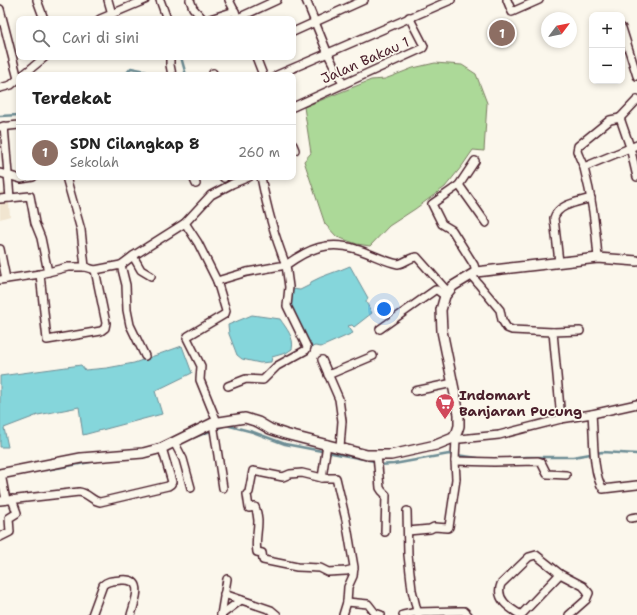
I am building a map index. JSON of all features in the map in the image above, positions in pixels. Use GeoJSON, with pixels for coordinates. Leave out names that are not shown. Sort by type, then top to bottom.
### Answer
{"type":"FeatureCollection","features":[{"type":"Feature","properties":{"kind":"street"},"geometry":{"type":"LineString","coordinates":[[38,0],[43,16]]}},
{"type":"Feature","properties":{"kind":"street"},"geometry":{"type":"LineString","coordinates":[[108,0],[112,14]]}},
{"type":"Feature","properties":{"kind":"street"},"geometry":{"type":"LineString","coordinates":[[107,16],[145,0]]}},
{"type":"Feature","properties":{"kind":"street"},"geometry":{"type":"LineString","coordinates":[[160,0],[166,16]]}},
{"type":"Feature","properties":{"kind":"street"},"geometry":{"type":"LineString","coordinates":[[190,0],[193,8],[200,16]]}},
{"type":"Feature","properties":{"kind":"street"},"geometry":{"type":"LineString","coordinates":[[229,0],[237,16],[273,1]]}},
{"type":"Feature","properties":{"kind":"street"},"geometry":{"type":"LineString","coordinates":[[306,0],[328,54],[343,84]]}},
{"type":"Feature","properties":{"kind":"street"},"geometry":{"type":"LineString","coordinates":[[296,31],[364,0]]}},
{"type":"Feature","properties":{"kind":"street"},"geometry":{"type":"LineString","coordinates":[[284,72],[451,0]]}},
{"type":"Feature","properties":{"kind":"street"},"geometry":{"type":"LineString","coordinates":[[507,0],[512,12],[539,0]]}},
{"type":"Feature","properties":{"kind":"street"},"geometry":{"type":"LineString","coordinates":[[0,9],[18,72]]}},
{"type":"Feature","properties":{"kind":"street","name":"Jalan Bakau 1"},"geometry":{"type":"LineString","coordinates":[[296,106],[423,48],[424,46],[409,17]]}},
{"type":"Feature","properties":{"kind":"street"},"geometry":{"type":"LineString","coordinates":[[625,38],[637,76]]}},
{"type":"Feature","properties":{"kind":"street"},"geometry":{"type":"LineString","coordinates":[[27,72],[41,60]]}},
{"type":"Feature","properties":{"kind":"street"},"geometry":{"type":"LineString","coordinates":[[170,60],[171,72]]}},
{"type":"Feature","properties":{"kind":"street"},"geometry":{"type":"LineString","coordinates":[[257,60],[262,72]]}},
{"type":"Feature","properties":{"kind":"street"},"geometry":{"type":"LineString","coordinates":[[0,88],[12,85],[16,82]]}},
{"type":"Feature","properties":{"kind":"street"},"geometry":{"type":"LineString","coordinates":[[598,258],[591,198],[584,167],[577,151],[578,146],[610,120],[620,118],[637,100]]}},
{"type":"Feature","properties":{"kind":"street"},"geometry":{"type":"LineString","coordinates":[[620,118],[633,146],[637,177]]}},
{"type":"Feature","properties":{"kind":"street"},"geometry":{"type":"LineString","coordinates":[[10,198],[2,126],[16,125]]}},
{"type":"Feature","properties":{"kind":"street"},"geometry":{"type":"LineString","coordinates":[[584,167],[633,146]]}},
{"type":"Feature","properties":{"kind":"street"},"geometry":{"type":"LineString","coordinates":[[475,161],[459,184],[432,204],[442,224],[452,230],[474,265],[474,274],[500,310],[502,320],[506,328],[512,330],[553,332],[580,331]]}},
{"type":"Feature","properties":{"kind":"street"},"geometry":{"type":"LineString","coordinates":[[0,173],[16,178]]}},
{"type":"Feature","properties":{"kind":"street"},"geometry":{"type":"LineString","coordinates":[[67,180],[81,230],[85,267]]}},
{"type":"Feature","properties":{"kind":"street"},"geometry":{"type":"LineString","coordinates":[[0,249],[3,280],[40,274],[68,267],[85,267],[96,270],[120,265],[185,223],[210,195],[242,180]]}},
{"type":"Feature","properties":{"kind":"street"},"geometry":{"type":"LineString","coordinates":[[228,386],[246,379],[263,380],[275,367],[306,350],[307,347],[287,306],[289,287],[286,265],[274,234],[262,180]]}},
{"type":"Feature","properties":{"kind":"street"},"geometry":{"type":"LineString","coordinates":[[459,184],[486,223]]}},
{"type":"Feature","properties":{"kind":"street"},"geometry":{"type":"LineString","coordinates":[[0,199],[30,196],[35,224],[41,238],[48,272]]}},
{"type":"Feature","properties":{"kind":"street"},"geometry":{"type":"LineString","coordinates":[[559,262],[554,218],[556,213],[561,208],[591,198]]}},
{"type":"Feature","properties":{"kind":"street"},"geometry":{"type":"LineString","coordinates":[[185,223],[198,243],[217,281],[226,311],[225,314],[186,338],[201,366],[200,380],[215,426],[223,488]]}},
{"type":"Feature","properties":{"kind":"street"},"geometry":{"type":"LineString","coordinates":[[217,281],[246,272],[286,265],[314,248],[336,245],[355,248],[398,264],[403,264],[414,257],[417,257],[446,294]]}},
{"type":"Feature","properties":{"kind":"street"},"geometry":{"type":"LineString","coordinates":[[133,256],[141,270],[151,276]]}},
{"type":"Feature","properties":{"kind":"street"},"geometry":{"type":"LineString","coordinates":[[408,531],[430,529],[434,527],[449,527],[456,480],[455,438],[459,426],[459,414],[442,331],[441,310],[446,294],[463,280],[474,274],[598,258],[637,262]]}},
{"type":"Feature","properties":{"kind":"street"},"geometry":{"type":"LineString","coordinates":[[120,265],[126,285],[127,310],[130,325],[145,356]]}},
{"type":"Feature","properties":{"kind":"street"},"geometry":{"type":"LineString","coordinates":[[40,274],[47,340],[101,331],[104,328],[106,323],[96,270]]}},
{"type":"Feature","properties":{"kind":"street"},"geometry":{"type":"LineString","coordinates":[[380,329],[435,290],[446,294]]}},
{"type":"Feature","properties":{"kind":"street"},"geometry":{"type":"LineString","coordinates":[[553,332],[561,419]]}},
{"type":"Feature","properties":{"kind":"street"},"geometry":{"type":"LineString","coordinates":[[328,375],[372,356]]}},
{"type":"Feature","properties":{"kind":"street"},"geometry":{"type":"LineString","coordinates":[[322,360],[339,399],[342,430],[340,447]]}},
{"type":"Feature","properties":{"kind":"street"},"geometry":{"type":"LineString","coordinates":[[415,391],[453,383]]}},
{"type":"Feature","properties":{"kind":"street"},"geometry":{"type":"LineString","coordinates":[[377,461],[391,455],[436,445],[455,438],[460,439],[499,435],[561,419],[637,404]]}},
{"type":"Feature","properties":{"kind":"street"},"geometry":{"type":"LineString","coordinates":[[592,414],[595,461],[598,480],[603,489],[637,485]]}},
{"type":"Feature","properties":{"kind":"street"},"geometry":{"type":"LineString","coordinates":[[0,537],[10,532],[9,518],[17,513],[6,500],[1,476],[73,459],[163,451],[215,426],[245,418],[252,419],[270,429],[367,454],[377,461],[381,490],[386,495],[385,532]]}},
{"type":"Feature","properties":{"kind":"street"},"geometry":{"type":"LineString","coordinates":[[322,478],[327,444]]}},
{"type":"Feature","properties":{"kind":"street"},"geometry":{"type":"LineString","coordinates":[[176,445],[183,459],[191,488]]}},
{"type":"Feature","properties":{"kind":"street"},"geometry":{"type":"LineString","coordinates":[[6,500],[85,492],[96,502],[100,502],[168,486],[172,482],[163,451]]}},
{"type":"Feature","properties":{"kind":"street"},"geometry":{"type":"LineString","coordinates":[[455,457],[494,462],[538,461],[541,462],[547,474],[566,475]]}},
{"type":"Feature","properties":{"kind":"street"},"geometry":{"type":"LineString","coordinates":[[343,615],[347,602],[348,587],[353,576],[354,569],[346,520],[336,478],[322,478],[302,473],[290,474],[283,477],[253,471],[249,492],[247,494],[249,508],[255,507],[258,513],[257,552],[262,553],[263,560],[297,567],[320,568],[328,572],[354,569]]}},
{"type":"Feature","properties":{"kind":"street"},"geometry":{"type":"LineString","coordinates":[[407,511],[410,575],[418,613]]}},
{"type":"Feature","properties":{"kind":"street"},"geometry":{"type":"LineString","coordinates":[[560,574],[521,615],[511,609],[500,595],[499,589],[501,584],[532,556],[536,555],[560,574],[583,586],[588,593],[586,600],[569,615]]}},
{"type":"Feature","properties":{"kind":"street"},"geometry":{"type":"LineString","coordinates":[[221,615],[227,579]]}},
{"type":"Feature","properties":{"kind":"street"},"geometry":{"type":"LineString","coordinates":[[92,615],[103,585],[108,581],[128,580],[133,581],[137,590],[131,615]]}},
{"type":"Feature","properties":{"kind":"street"},"geometry":{"type":"LineString","coordinates":[[224,594],[271,610],[277,615]]}},
{"type":"Feature","properties":{"kind":"street"},"geometry":{"type":"LineString","coordinates":[[221,615],[241,600]]}},
{"type":"Feature","properties":{"kind":"street"},"geometry":{"type":"LineString","coordinates":[[347,602],[368,604],[378,615]]}},
{"type":"Feature","properties":{"kind":"street"},"geometry":{"type":"LineString","coordinates":[[403,615],[460,611],[464,611],[468,615]]}},
{"type":"Feature","properties":{"kind":"shaded area"},"geometry":{"type":"Polygon","coordinates":[[[0,192],[8,192],[10,216],[0,219],[0,192]]]}},
{"type":"Feature","properties":{"kind":"green space"},"geometry":{"type":"Polygon","coordinates":[[[435,63],[462,65],[476,74],[487,103],[484,151],[473,150],[445,187],[389,226],[370,246],[357,244],[337,237],[325,224],[304,161],[311,153],[304,107],[371,80],[385,79],[413,68],[435,63]]]}},
{"type":"Feature","properties":{"kind":"water"},"geometry":{"type":"Polygon","coordinates":[[[350,266],[368,298],[366,302],[372,313],[354,327],[352,325],[348,326],[353,333],[321,347],[315,346],[309,348],[289,303],[292,289],[300,290],[310,285],[311,282],[325,275],[350,266]]]}},
{"type":"Feature","properties":{"kind":"water"},"geometry":{"type":"Polygon","coordinates":[[[252,315],[280,319],[291,337],[293,345],[292,349],[286,353],[272,357],[271,362],[260,363],[242,359],[237,355],[229,334],[228,325],[252,315]]]}},
{"type":"Feature","properties":{"kind":"water"},"geometry":{"type":"Polygon","coordinates":[[[182,346],[192,373],[155,391],[162,414],[83,435],[79,407],[38,415],[4,428],[8,447],[0,447],[0,376],[81,365],[85,370],[107,368],[134,363],[182,346]]]}},
{"type":"Feature","properties":{"kind":"waterway"},"geometry":{"type":"LineString","coordinates":[[182,60],[185,72]]}},
{"type":"Feature","properties":{"kind":"waterway"},"geometry":{"type":"LineString","coordinates":[[128,72],[131,68],[146,72]]}},
{"type":"Feature","properties":{"kind":"waterway"},"geometry":{"type":"LineString","coordinates":[[0,116],[16,115]]}},
{"type":"Feature","properties":{"kind":"waterway"},"geometry":{"type":"LineString","coordinates":[[195,437],[226,425],[253,432],[285,444],[374,461],[377,465],[394,464],[449,454],[478,458]]}},
{"type":"Feature","properties":{"kind":"waterway"},"geometry":{"type":"LineString","coordinates":[[512,458],[573,457],[602,452],[637,454]]}},
{"type":"Feature","properties":{"kind":"waterway"},"geometry":{"type":"LineString","coordinates":[[46,470],[96,461]]}},
{"type":"Feature","properties":{"kind":"place","name":"SDN Cilangkap 8"},"geometry":{"type":"Point","coordinates":[502,33]}},
{"type":"Feature","properties":{"kind":"place","name":"Indomart Banjaran Pucung"},"geometry":{"type":"Point","coordinates":[445,420]}}]}
